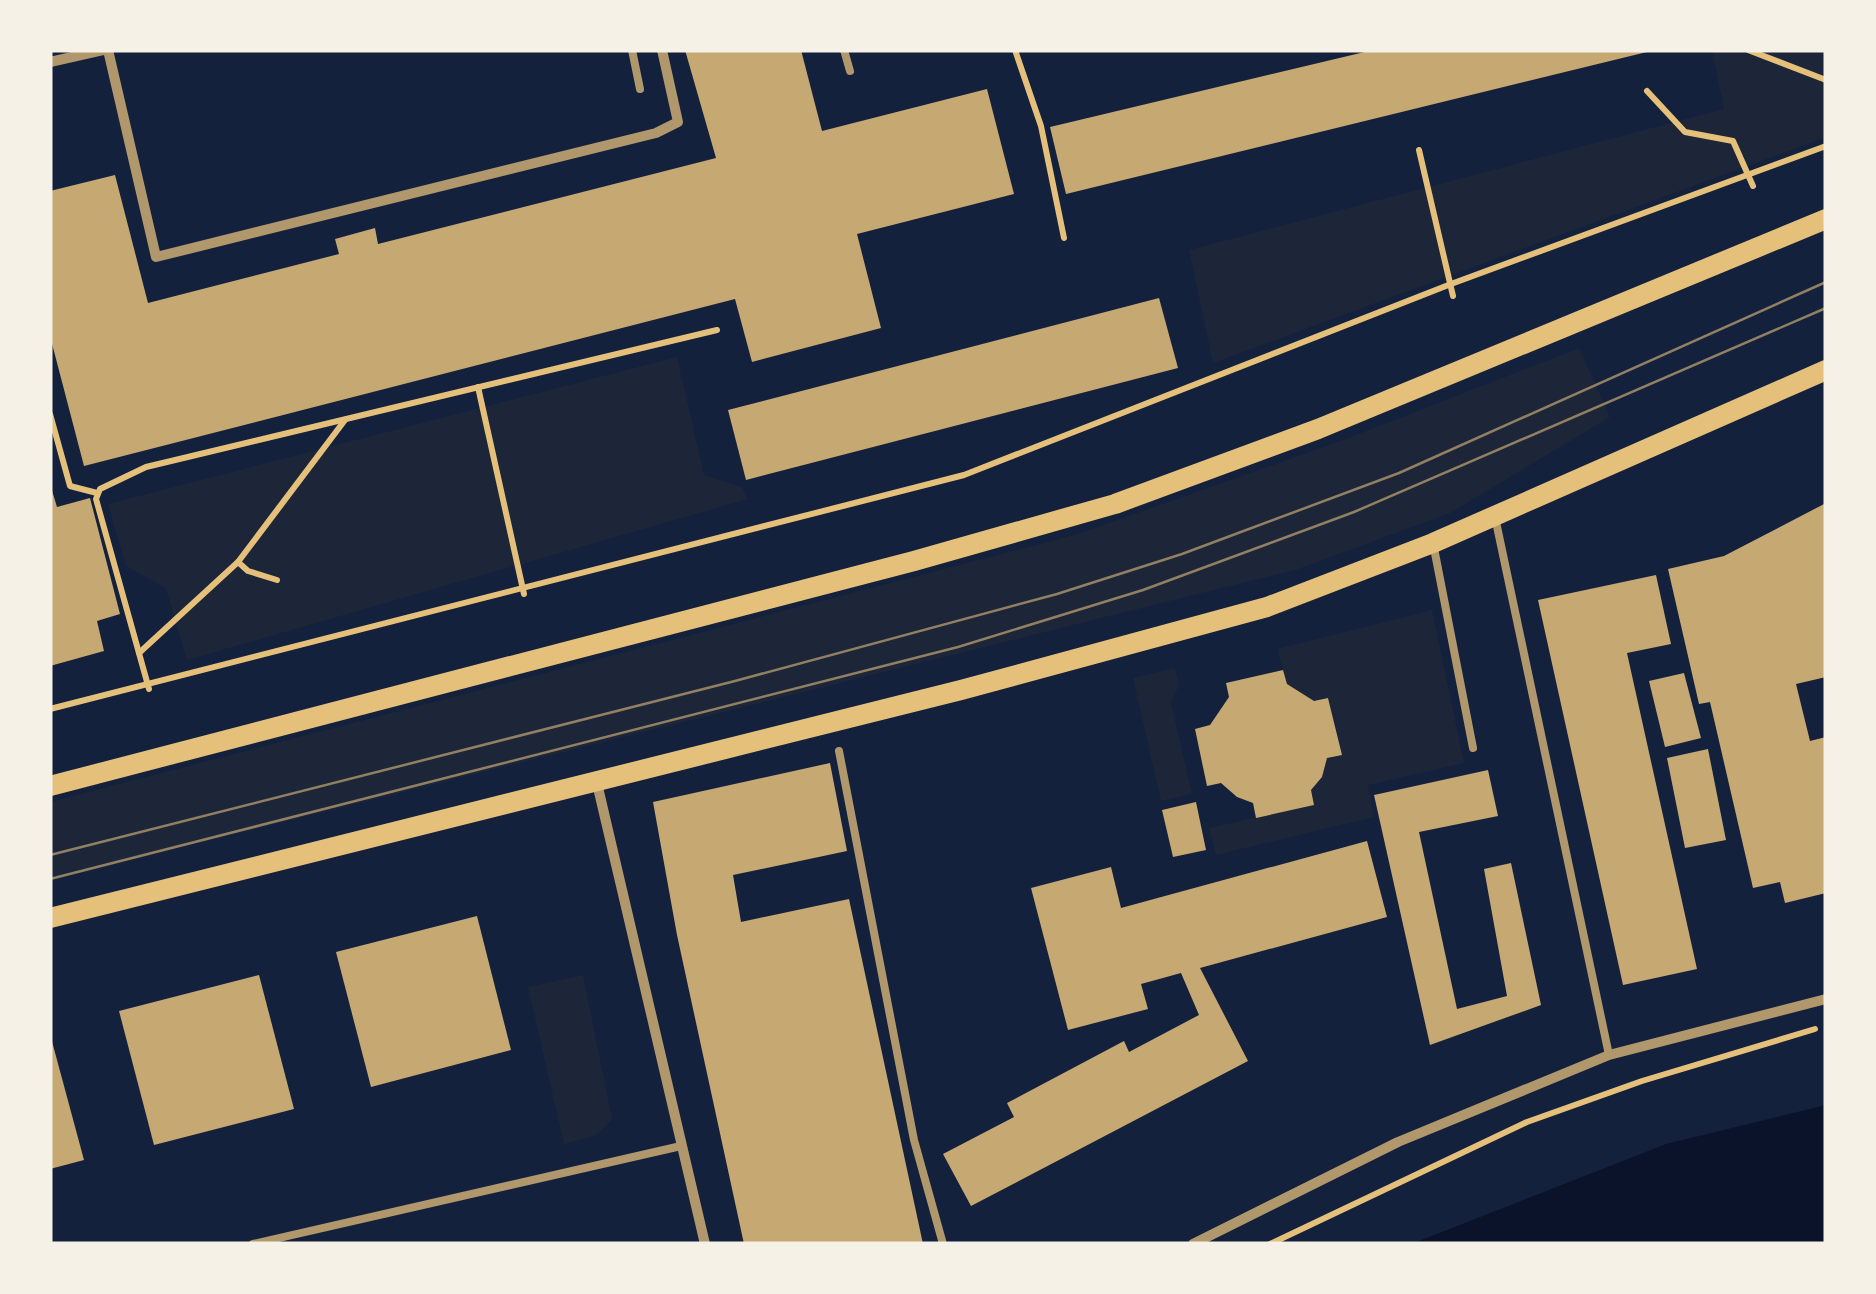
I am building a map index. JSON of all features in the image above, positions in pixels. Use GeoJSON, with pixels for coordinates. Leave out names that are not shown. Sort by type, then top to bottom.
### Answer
{"type":"FeatureCollection","features":[{"type":"Feature","properties":{"kind":"main road"},"geometry":{"type":"LineString","coordinates":[[50,786],[914,562],[1115,504],[1318,429],[1826,219]]}},
{"type":"Feature","properties":{"kind":"main road"},"geometry":{"type":"LineString","coordinates":[[50,918],[1158,639],[1268,607],[1433,544],[1826,370]]}},
{"type":"Feature","properties":{"kind":"street"},"geometry":{"type":"LineString","coordinates":[[50,62],[106,50],[156,257],[656,133],[678,122],[662,50]]}},
{"type":"Feature","properties":{"kind":"street"},"geometry":{"type":"LineString","coordinates":[[596,780],[705,1244]]}},
{"type":"Feature","properties":{"kind":"street"},"geometry":{"type":"LineString","coordinates":[[1192,1244],[1398,1142],[1608,1054],[1826,999]]}},
{"type":"Feature","properties":{"kind":"lane"},"geometry":{"type":"LineString","coordinates":[[632,50],[640,89]]}},
{"type":"Feature","properties":{"kind":"lane"},"geometry":{"type":"LineString","coordinates":[[844,50],[850,71]]}},
{"type":"Feature","properties":{"kind":"lane"},"geometry":{"type":"LineString","coordinates":[[1495,517],[1608,1054]]}},
{"type":"Feature","properties":{"kind":"lane"},"geometry":{"type":"LineString","coordinates":[[1433,544],[1473,748]]}},
{"type":"Feature","properties":{"kind":"lane"},"geometry":{"type":"LineString","coordinates":[[839,750],[914,1140],[943,1244]]}},
{"type":"Feature","properties":{"kind":"lane"},"geometry":{"type":"LineString","coordinates":[[254,1244],[681,1146]]}},
{"type":"Feature","properties":{"kind":"path"},"geometry":{"type":"LineString","coordinates":[[1014,50],[1041,126],[1064,238]]}},
{"type":"Feature","properties":{"kind":"path"},"geometry":{"type":"LineString","coordinates":[[1748,50],[1826,80]]}},
{"type":"Feature","properties":{"kind":"path"},"geometry":{"type":"LineString","coordinates":[[1648,90],[1685,132],[1733,141],[1753,186]]}},
{"type":"Feature","properties":{"kind":"path"},"geometry":{"type":"LineString","coordinates":[[50,709],[964,475],[1451,284],[1826,146]]}},
{"type":"Feature","properties":{"kind":"path"},"geometry":{"type":"LineString","coordinates":[[1418,150],[1453,296]]}},
{"type":"Feature","properties":{"kind":"path"},"geometry":{"type":"LineString","coordinates":[[50,414],[70,486],[97,493],[146,467],[717,330]]}},
{"type":"Feature","properties":{"kind":"path"},"geometry":{"type":"LineString","coordinates":[[478,388],[523,591]]}},
{"type":"Feature","properties":{"kind":"path"},"geometry":{"type":"LineString","coordinates":[[139,653],[238,562],[346,419]]}},
{"type":"Feature","properties":{"kind":"path"},"geometry":{"type":"LineString","coordinates":[[97,493],[148,687]]}},
{"type":"Feature","properties":{"kind":"path"},"geometry":{"type":"LineString","coordinates":[[238,562],[248,571],[278,580]]}},
{"type":"Feature","properties":{"kind":"path"},"geometry":{"type":"LineString","coordinates":[[1270,1244],[1527,1122],[1642,1081],[1826,1026]]}},
{"type":"Feature","properties":{"kind":"shaded area"},"geometry":{"type":"Polygon","coordinates":[[[1712,50],[1826,50],[1826,137],[1213,363],[1189,250],[1724,109],[1712,50]]]}},
{"type":"Feature","properties":{"kind":"shaded area"},"geometry":{"type":"Polygon","coordinates":[[[1579,348],[1610,417],[1450,513],[1298,569],[50,880],[50,802],[1075,535],[1338,442],[1579,348]]]}},
{"type":"Feature","properties":{"kind":"shaded area"},"geometry":{"type":"Polygon","coordinates":[[[677,357],[704,475],[742,487],[748,499],[187,660],[166,588],[126,566],[108,504],[677,357]]]}},
{"type":"Feature","properties":{"kind":"shaded area"},"geometry":{"type":"Polygon","coordinates":[[[1432,610],[1464,763],[1368,785],[1374,817],[1216,855],[1209,828],[1313,805],[1311,790],[1322,777],[1327,758],[1342,754],[1329,698],[1314,701],[1287,684],[1277,649],[1432,610]]]}},
{"type":"Feature","properties":{"kind":"shaded area"},"geometry":{"type":"Polygon","coordinates":[[[1175,668],[1179,685],[1171,703],[1192,794],[1161,801],[1133,678],[1175,668]]]}},
{"type":"Feature","properties":{"kind":"shaded area"},"geometry":{"type":"Polygon","coordinates":[[[583,975],[612,1119],[597,1135],[564,1144],[528,987],[583,975]]]}},
{"type":"Feature","properties":{"kind":"shaded area"},"geometry":{"type":"Polygon","coordinates":[[[1826,1105],[1826,1244],[1411,1244],[1666,1144],[1826,1105]]]}},
{"type":"Feature","properties":{"kind":"building"},"geometry":{"type":"Polygon","coordinates":[[[685,50],[801,50],[822,131],[987,89],[1014,194],[857,234],[881,328],[752,362],[735,299],[84,466],[50,336],[50,191],[115,175],[148,303],[339,254],[335,239],[375,228],[378,244],[716,158],[685,50]]]}},
{"type":"Feature","properties":{"kind":"building"},"geometry":{"type":"Polygon","coordinates":[[[1373,50],[1651,51],[1066,194],[1050,127],[1373,50]]]}},
{"type":"Feature","properties":{"kind":"building"},"geometry":{"type":"Polygon","coordinates":[[[1159,298],[1178,368],[746,480],[728,410],[1159,298]]]}},
{"type":"Feature","properties":{"kind":"building"},"geometry":{"type":"Polygon","coordinates":[[[50,484],[57,507],[90,498],[120,614],[97,621],[104,651],[50,666],[50,484]]]}},
{"type":"Feature","properties":{"kind":"building"},"geometry":{"type":"Polygon","coordinates":[[[1826,503],[1826,677],[1796,684],[1810,741],[1826,737],[1826,893],[1785,903],[1780,882],[1753,888],[1710,702],[1699,704],[1668,569],[1724,556],[1826,503]]]}},
{"type":"Feature","properties":{"kind":"building"},"geometry":{"type":"Polygon","coordinates":[[[1656,575],[1671,644],[1627,653],[1697,969],[1623,985],[1538,600],[1656,575]]]}},
{"type":"Feature","properties":{"kind":"building"},"geometry":{"type":"Polygon","coordinates":[[[1283,670],[1287,684],[1314,701],[1328,698],[1342,755],[1327,758],[1322,777],[1311,790],[1314,805],[1256,818],[1253,803],[1237,797],[1221,783],[1207,786],[1195,729],[1210,725],[1229,697],[1226,683],[1283,670]]]}},
{"type":"Feature","properties":{"kind":"building"},"geometry":{"type":"Polygon","coordinates":[[[1684,673],[1701,738],[1665,747],[1649,681],[1684,673]]]}},
{"type":"Feature","properties":{"kind":"building"},"geometry":{"type":"Polygon","coordinates":[[[1708,749],[1726,840],[1685,848],[1667,758],[1708,749]]]}},
{"type":"Feature","properties":{"kind":"building"},"geometry":{"type":"Polygon","coordinates":[[[830,763],[847,851],[733,875],[741,922],[849,899],[923,1244],[744,1244],[677,935],[653,802],[830,763]]]}},
{"type":"Feature","properties":{"kind":"building"},"geometry":{"type":"Polygon","coordinates":[[[1488,770],[1498,816],[1419,832],[1457,1009],[1507,996],[1484,869],[1511,863],[1541,1005],[1430,1045],[1374,795],[1488,770]]]}},
{"type":"Feature","properties":{"kind":"building"},"geometry":{"type":"Polygon","coordinates":[[[1196,802],[1206,850],[1173,857],[1162,810],[1196,802]]]}},
{"type":"Feature","properties":{"kind":"building"},"geometry":{"type":"Polygon","coordinates":[[[1367,841],[1387,917],[1200,968],[1248,1061],[971,1206],[943,1154],[1014,1117],[1007,1103],[1124,1041],[1129,1052],[1199,1015],[1181,973],[1141,984],[1148,1009],[1068,1030],[1031,888],[1111,867],[1121,908],[1367,841]]]}},
{"type":"Feature","properties":{"kind":"building"},"geometry":{"type":"Polygon","coordinates":[[[477,916],[511,1050],[371,1087],[336,952],[477,916]]]}},
{"type":"Feature","properties":{"kind":"building"},"geometry":{"type":"Polygon","coordinates":[[[259,975],[294,1109],[154,1145],[119,1011],[259,975]]]}},
{"type":"Feature","properties":{"kind":"building"},"geometry":{"type":"Polygon","coordinates":[[[50,1034],[84,1160],[50,1169],[50,1034]]]}},
{"type":"Feature","properties":{"kind":"tram line"},"geometry":{"type":"LineString","coordinates":[[50,855],[735,681],[1057,594],[1182,554],[1399,473],[1826,282]]}},
{"type":"Feature","properties":{"kind":"tram line"},"geometry":{"type":"LineString","coordinates":[[50,879],[958,647],[1143,590],[1354,512],[1826,308]]}}]}
